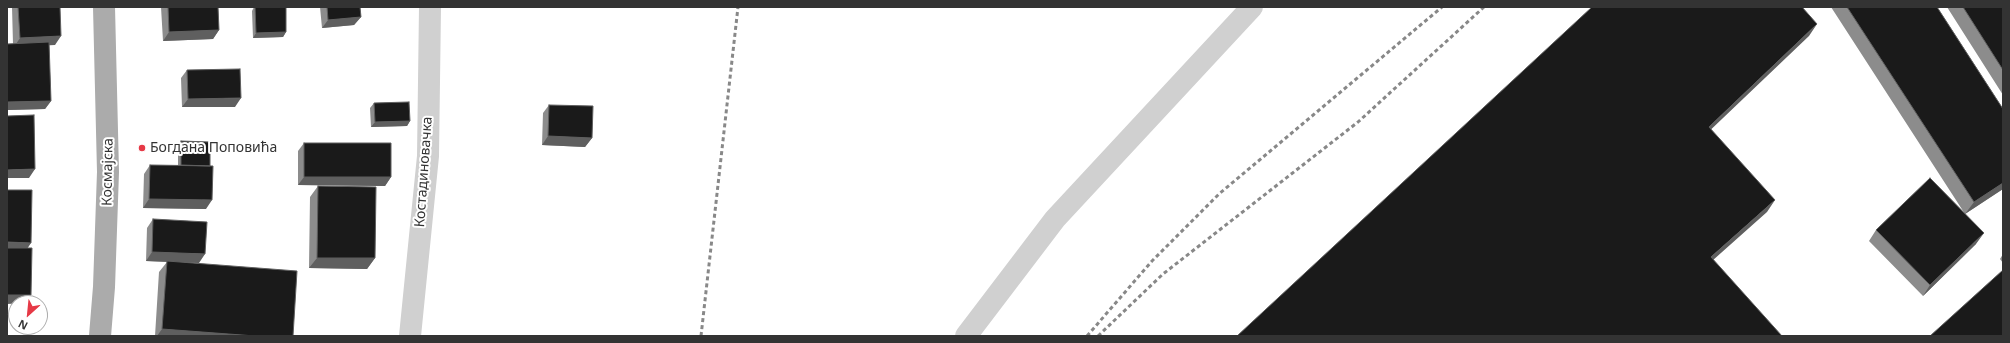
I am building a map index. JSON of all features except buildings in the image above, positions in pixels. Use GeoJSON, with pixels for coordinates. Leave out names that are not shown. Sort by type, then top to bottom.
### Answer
{"type":"FeatureCollection","features":[{"type":"Feature","properties":{"kind":"main road","name":"Космајска"},"geometry":{"type":"LineString","coordinates":[[100,336],[104,287],[108,172],[104,7]]}},
{"type":"Feature","properties":{"kind":"street","name":"Костадиновачка"},"geometry":{"type":"LineString","coordinates":[[410,336],[428,156],[430,7]]}},
{"type":"Feature","properties":{"kind":"street"},"geometry":{"type":"LineString","coordinates":[[966,336],[1055,219],[1252,7]]}},
{"type":"Feature","properties":{"kind":"railway"},"geometry":{"type":"LineString","coordinates":[[701,336],[738,7]]}},
{"type":"Feature","properties":{"kind":"railway"},"geometry":{"type":"LineString","coordinates":[[1087,336],[1152,261],[1219,194],[1442,7]]}},
{"type":"Feature","properties":{"kind":"railway"},"geometry":{"type":"LineString","coordinates":[[1098,336],[1163,274],[1358,122],[1484,7]]}},
{"type":"Feature","properties":{"kind":"place","name":"Богдана Поповића"},"geometry":{"type":"Point","coordinates":[142,148]}}]}
